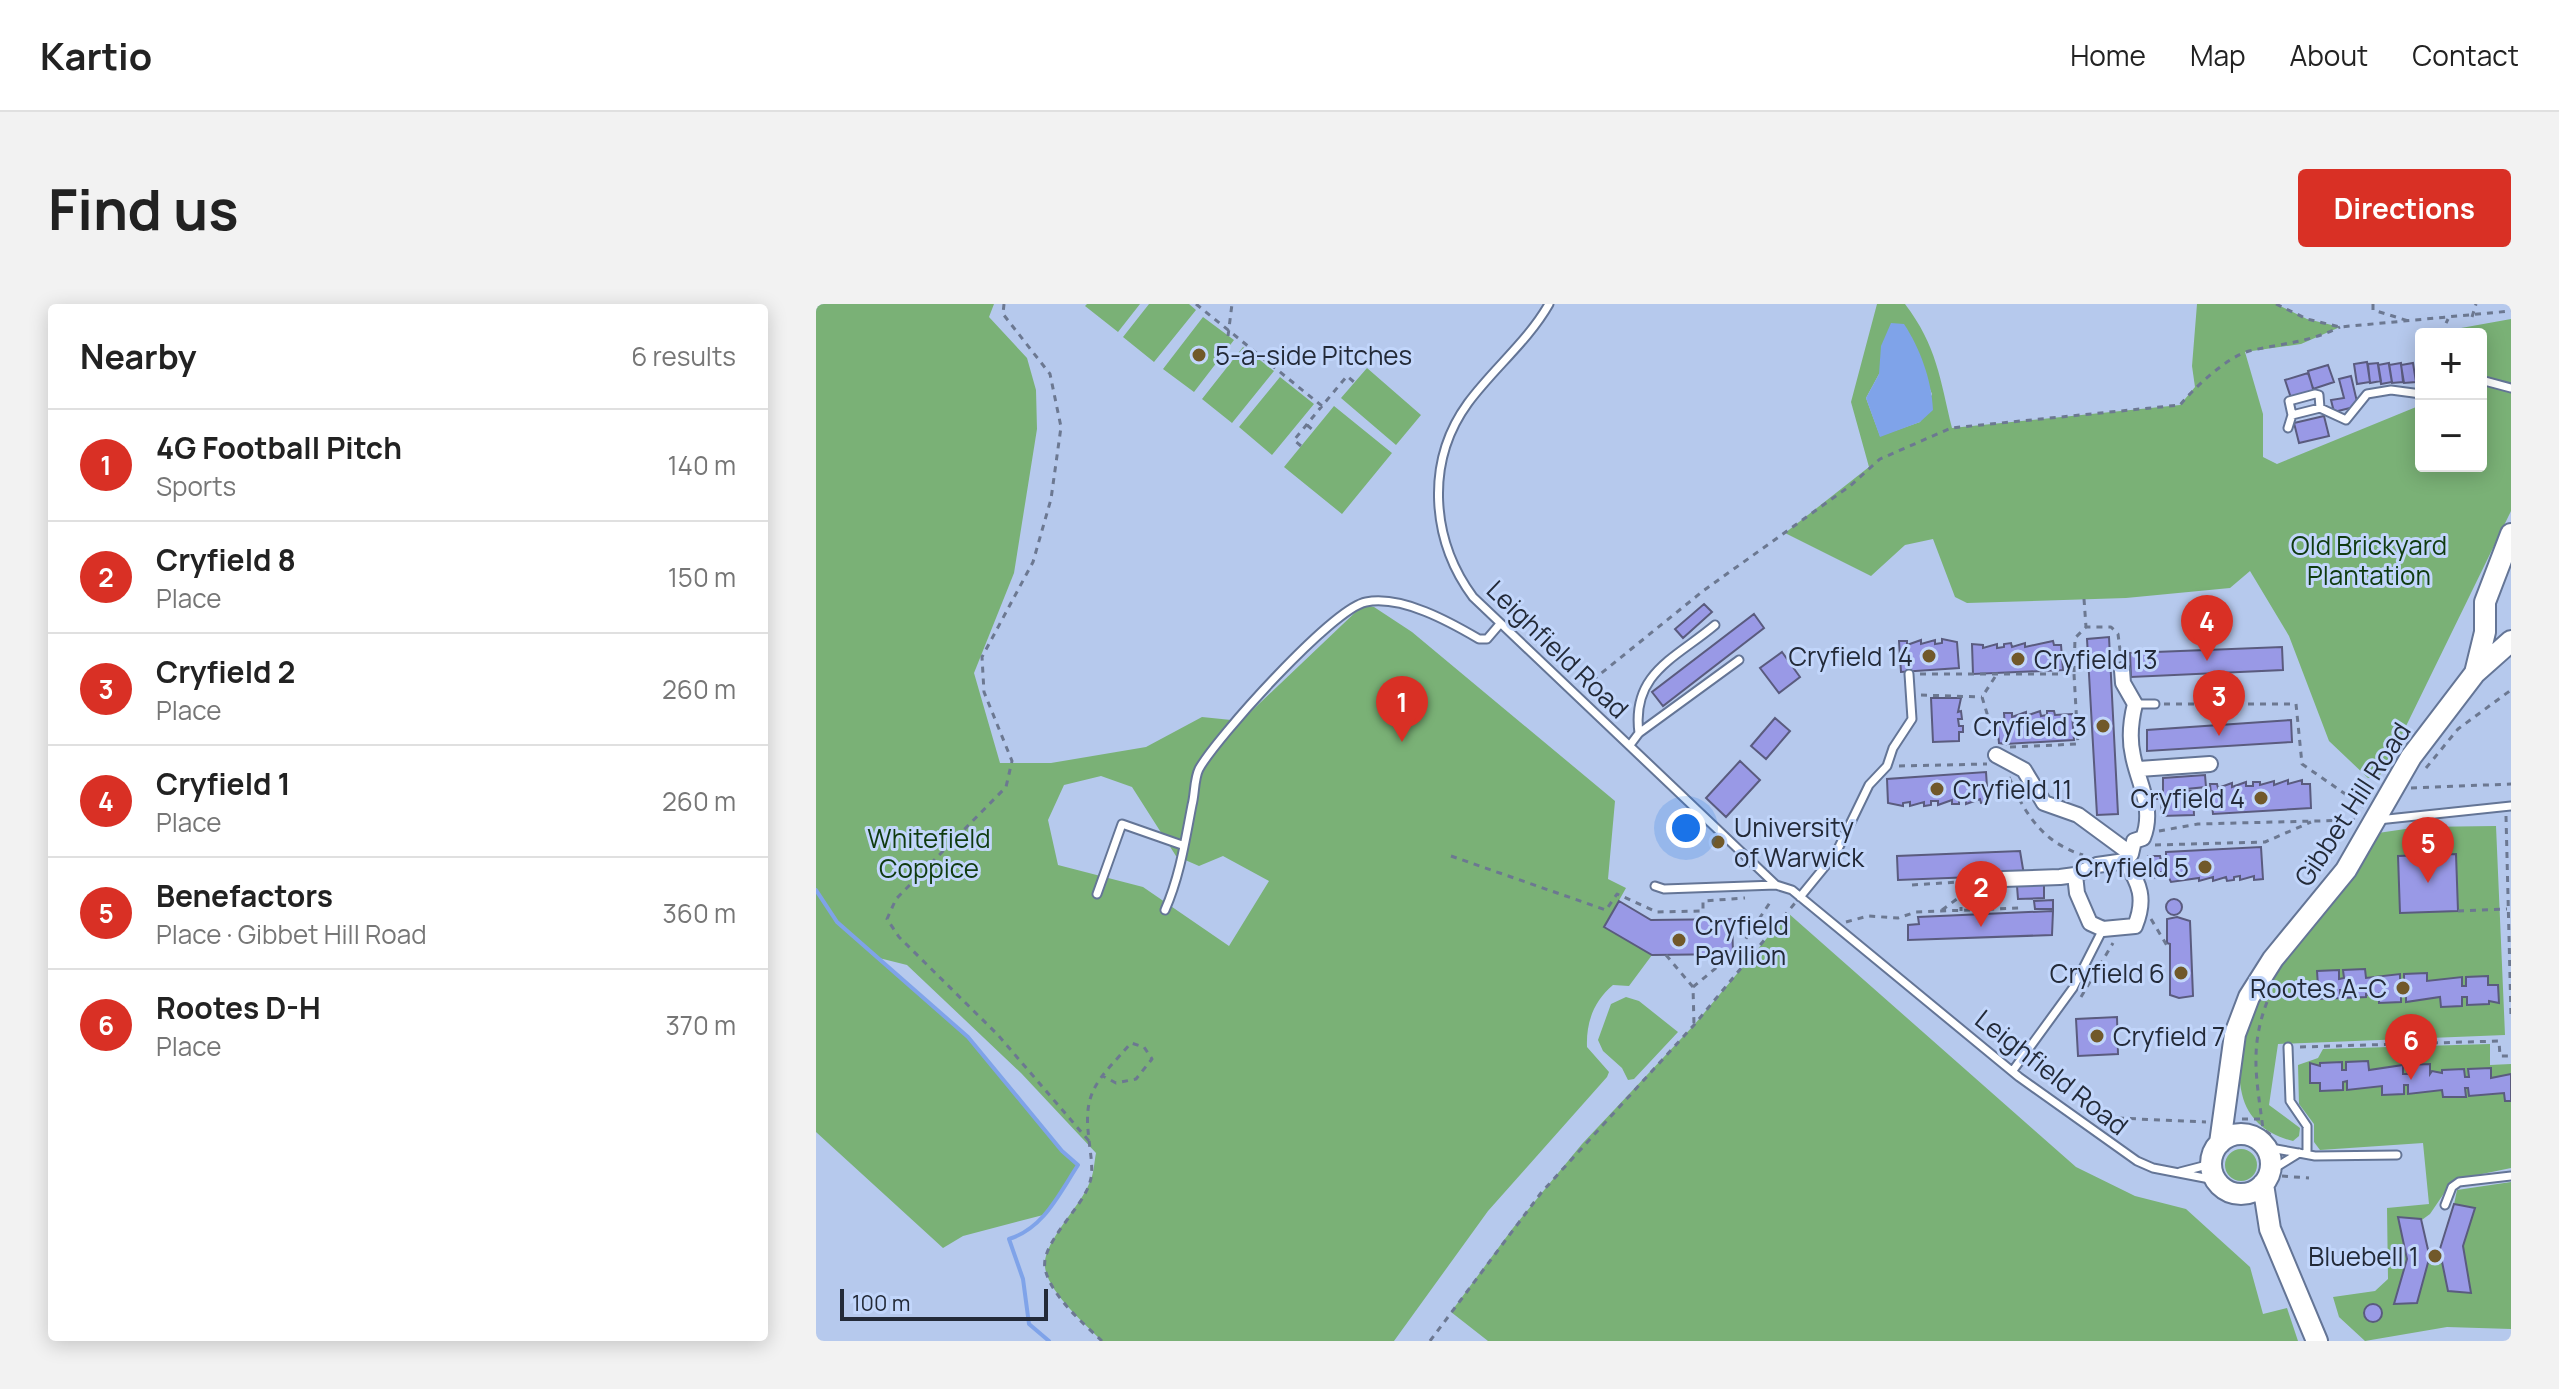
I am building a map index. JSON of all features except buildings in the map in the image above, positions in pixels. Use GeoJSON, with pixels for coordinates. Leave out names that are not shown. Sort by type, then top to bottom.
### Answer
{"type":"FeatureCollection","features":[{"type":"Feature","properties":{"kind":"street"},"geometry":{"type":"LineString","coordinates":[[2502,582],[2511,534]]}},
{"type":"Feature","properties":{"kind":"street","name":"Gibbet Hill Road"},"geometry":{"type":"LineString","coordinates":[[2475,673],[2482,655],[2485,602],[2502,582]]}},
{"type":"Feature","properties":{"kind":"street"},"geometry":{"type":"LineString","coordinates":[[2486,621],[2499,632],[2511,635]]}},
{"type":"Feature","properties":{"kind":"street","name":"Gibbet Hill Road"},"geometry":{"type":"LineString","coordinates":[[2245,1131],[2228,1096],[2235,1034],[2249,997],[2273,959],[2346,870],[2365,815],[2475,673],[2511,641]]}},
{"type":"Feature","properties":{"kind":"street"},"geometry":{"type":"LineString","coordinates":[[2122,670],[2123,683],[2135,704],[2131,720],[2132,754],[2139,769],[2147,827],[2143,838],[2134,841],[2128,857]]}},
{"type":"Feature","properties":{"kind":"street"},"geometry":{"type":"LineString","coordinates":[[1996,755],[2024,770],[2044,803],[2078,815],[2128,857],[2139,882],[2141,910],[2135,926],[2103,929],[2090,923],[2077,893],[2075,875]]}},
{"type":"Feature","properties":{"kind":"street"},"geometry":{"type":"LineString","coordinates":[[2139,769],[2210,764]]}},
{"type":"Feature","properties":{"kind":"street"},"geometry":{"type":"LineString","coordinates":[[2003,879],[2075,875],[2128,857]]}},
{"type":"Feature","properties":{"kind":"street"},"geometry":{"type":"LineString","coordinates":[[2220,1143],[2245,1131]]}},
{"type":"Feature","properties":{"kind":"street"},"geometry":{"type":"LineString","coordinates":[[2245,1131],[2220,1143],[2213,1172],[2229,1192],[2238,1194],[2247,1194],[2272,1177]]}},
{"type":"Feature","properties":{"kind":"street"},"geometry":{"type":"LineString","coordinates":[[2245,1131],[2272,1177],[2270,1229]]}},
{"type":"Feature","properties":{"kind":"street"},"geometry":{"type":"LineString","coordinates":[[2238,1194],[2270,1229],[2317,1341]]}},
{"type":"Feature","properties":{"kind":"lane","name":"Leighfield Road"},"geometry":{"type":"LineString","coordinates":[[1549,304],[1538,322],[1467,405],[1450,436],[1440,469],[1439,515],[1447,551],[1461,581],[1499,625],[1776,885],[1792,890],[2075,1119],[2137,1161],[2174,1173],[2213,1172]]}},
{"type":"Feature","properties":{"kind":"lane"},"geometry":{"type":"LineString","coordinates":[[2487,382],[2511,388]]}},
{"type":"Feature","properties":{"kind":"lane"},"geometry":{"type":"LineString","coordinates":[[2292,415],[2320,408],[2346,420],[2367,394],[2391,390],[2415,393]]}},
{"type":"Feature","properties":{"kind":"lane"},"geometry":{"type":"LineString","coordinates":[[2288,428],[2292,415],[2289,401],[2322,392],[2320,408]]}},
{"type":"Feature","properties":{"kind":"lane"},"geometry":{"type":"LineString","coordinates":[[1165,910],[1180,876],[1182,845],[1199,771],[1255,697],[1349,612],[1365,602],[1403,605],[1439,615],[1479,639],[1487,639],[1499,625]]}},
{"type":"Feature","properties":{"kind":"lane"},"geometry":{"type":"LineString","coordinates":[[1639,733],[1636,714],[1648,680],[1660,665],[1715,625]]}},
{"type":"Feature","properties":{"kind":"lane"},"geometry":{"type":"LineString","coordinates":[[1630,745],[1639,733],[1739,660]]}},
{"type":"Feature","properties":{"kind":"lane"},"geometry":{"type":"LineString","coordinates":[[1800,897],[1836,853],[1869,785],[1887,766],[1893,748],[1912,719],[1909,674]]}},
{"type":"Feature","properties":{"kind":"lane"},"geometry":{"type":"LineString","coordinates":[[2135,704],[2155,704]]}},
{"type":"Feature","properties":{"kind":"lane"},"geometry":{"type":"LineString","coordinates":[[2365,815],[2387,821],[2508,806]]}},
{"type":"Feature","properties":{"kind":"lane"},"geometry":{"type":"LineString","coordinates":[[1097,894],[1122,824],[1182,845]]}},
{"type":"Feature","properties":{"kind":"lane"},"geometry":{"type":"LineString","coordinates":[[1655,886],[1664,889],[1776,885]]}},
{"type":"Feature","properties":{"kind":"lane"},"geometry":{"type":"LineString","coordinates":[[2014,1069],[2073,988],[2103,929]]}},
{"type":"Feature","properties":{"kind":"lane"},"geometry":{"type":"LineString","coordinates":[[2272,1177],[2303,1153],[2307,1126],[2290,1101],[2288,1047]]}},
{"type":"Feature","properties":{"kind":"lane"},"geometry":{"type":"LineString","coordinates":[[2245,1131],[2303,1153],[2340,1157],[2397,1155]]}},
{"type":"Feature","properties":{"kind":"lane"},"geometry":{"type":"LineString","coordinates":[[2174,1173],[2213,1172]]}},
{"type":"Feature","properties":{"kind":"lane"},"geometry":{"type":"LineString","coordinates":[[2445,1205],[2452,1187],[2459,1182],[2511,1176]]}},
{"type":"Feature","properties":{"kind":"path"},"geometry":{"type":"LineString","coordinates":[[1004,304],[1003,314],[1050,374],[1061,427],[1051,499],[1033,562],[982,657],[984,692],[1012,761],[1006,787],[896,899],[887,919],[899,937],[998,1035],[1089,1141]]}},
{"type":"Feature","properties":{"kind":"path"},"geometry":{"type":"LineString","coordinates":[[1196,304],[1229,334],[1322,406]]}},
{"type":"Feature","properties":{"kind":"path"},"geometry":{"type":"LineString","coordinates":[[1229,334],[1232,304]]}},
{"type":"Feature","properties":{"kind":"path"},"geometry":{"type":"LineString","coordinates":[[2276,304],[2307,319],[2340,327],[2511,311]]}},
{"type":"Feature","properties":{"kind":"path"},"geometry":{"type":"LineString","coordinates":[[2373,304],[2373,310],[2412,322]]}},
{"type":"Feature","properties":{"kind":"path"},"geometry":{"type":"LineString","coordinates":[[2472,317],[2476,304]]}},
{"type":"Feature","properties":{"kind":"path"},"geometry":{"type":"LineString","coordinates":[[2444,328],[2448,319]]}},
{"type":"Feature","properties":{"kind":"path"},"geometry":{"type":"LineString","coordinates":[[1576,681],[1584,689],[1703,591],[1850,486],[1880,459],[1951,428],[2180,405],[2195,387],[2245,352],[2301,344],[2340,327]]}},
{"type":"Feature","properties":{"kind":"path"},"geometry":{"type":"LineString","coordinates":[[1301,446],[1294,440],[1322,406],[1347,376],[1354,382]]}},
{"type":"Feature","properties":{"kind":"path"},"geometry":{"type":"LineString","coordinates":[[1307,425],[1314,431]]}},
{"type":"Feature","properties":{"kind":"path"},"geometry":{"type":"LineString","coordinates":[[2084,599],[2086,627]]}},
{"type":"Feature","properties":{"kind":"path"},"geometry":{"type":"LineString","coordinates":[[1887,766],[2078,744],[2075,638],[2086,627],[2111,627],[2118,634],[2122,670]]}},
{"type":"Feature","properties":{"kind":"path"},"geometry":{"type":"LineString","coordinates":[[1909,674],[1995,677],[2074,674]]}},
{"type":"Feature","properties":{"kind":"path"},"geometry":{"type":"LineString","coordinates":[[1995,677],[1982,697],[1996,755],[2007,771],[2021,805],[2035,827],[2070,851],[2089,857]]}},
{"type":"Feature","properties":{"kind":"path"},"geometry":{"type":"LineString","coordinates":[[2511,690],[2458,729],[2407,790],[2511,784]]}},
{"type":"Feature","properties":{"kind":"path"},"geometry":{"type":"LineString","coordinates":[[1911,695],[1982,697]]}},
{"type":"Feature","properties":{"kind":"path"},"geometry":{"type":"LineString","coordinates":[[2155,704],[2296,704],[2302,764],[2365,815]]}},
{"type":"Feature","properties":{"kind":"path"},"geometry":{"type":"LineString","coordinates":[[2508,806],[2507,909],[2511,1016]]}},
{"type":"Feature","properties":{"kind":"path"},"geometry":{"type":"LineString","coordinates":[[2311,822],[2265,842],[2154,845],[2159,831],[2167,828],[2311,822],[2365,815]]}},
{"type":"Feature","properties":{"kind":"path"},"geometry":{"type":"LineString","coordinates":[[1451,856],[1606,910],[1617,894],[1657,912],[1703,911],[1703,901],[1746,898]]}},
{"type":"Feature","properties":{"kind":"path"},"geometry":{"type":"LineString","coordinates":[[1912,885],[1997,880],[1961,895],[1941,912]]}},
{"type":"Feature","properties":{"kind":"path"},"geometry":{"type":"LineString","coordinates":[[1961,895],[1961,911]]}},
{"type":"Feature","properties":{"kind":"path"},"geometry":{"type":"LineString","coordinates":[[1693,987],[1739,949],[1771,901]]}},
{"type":"Feature","properties":{"kind":"path"},"geometry":{"type":"LineString","coordinates":[[1430,1341],[1541,1193],[1694,1025],[1794,905]]}},
{"type":"Feature","properties":{"kind":"path"},"geometry":{"type":"LineString","coordinates":[[1836,926],[1856,917],[1898,918],[1916,912],[2020,908]]}},
{"type":"Feature","properties":{"kind":"path"},"geometry":{"type":"LineString","coordinates":[[2458,911],[2507,909]]}},
{"type":"Feature","properties":{"kind":"path"},"geometry":{"type":"LineString","coordinates":[[2149,915],[2169,949]]}},
{"type":"Feature","properties":{"kind":"path"},"geometry":{"type":"LineString","coordinates":[[1666,955],[1693,987],[1694,1025]]}},
{"type":"Feature","properties":{"kind":"path"},"geometry":{"type":"LineString","coordinates":[[2075,1119],[2245,1131],[2262,1119],[2255,1038],[2269,998]]}},
{"type":"Feature","properties":{"kind":"path"},"geometry":{"type":"LineString","coordinates":[[2288,1047],[2499,1041],[2500,1056],[2511,1056]]}},
{"type":"Feature","properties":{"kind":"path"},"geometry":{"type":"LineString","coordinates":[[1102,1341],[1074,1314],[1050,1280],[1044,1265],[1049,1249],[1091,1181],[1085,1112],[1091,1093],[1103,1076],[1131,1043],[1144,1047],[1152,1059],[1136,1079],[1116,1083],[1103,1076]]}},
{"type":"Feature","properties":{"kind":"path"},"geometry":{"type":"LineString","coordinates":[[2272,1177],[2309,1178]]}},
{"type":"Feature","properties":{"kind":"green space","name":"Whitefield Coppice"},"geometry":{"type":"Polygon","coordinates":[[[816,304],[994,304],[989,317],[1027,358],[1036,390],[1037,429],[1014,573],[974,673],[1000,763],[1051,763],[1146,747],[1202,717],[1241,721],[1363,605],[1374,607],[1412,632],[1615,801],[1608,879],[1626,888],[1604,927],[1652,955],[1629,986],[1613,985],[1592,1013],[1587,1047],[1609,1072],[1607,1077],[1488,1211],[1394,1341],[1102,1341],[1060,1297],[1045,1267],[1049,1247],[1091,1180],[1096,1153],[1021,1073],[907,965],[879,958],[968,1037],[1062,1151],[1078,1165],[1047,1214],[963,1236],[943,1248],[816,1132],[816,304]],[[1101,776],[1064,785],[1048,820],[1058,865],[1143,887],[1229,946],[1269,881],[1223,856],[1199,866],[1176,856],[1132,787],[1101,776]]]}},
{"type":"Feature","properties":{"kind":"green space"},"geometry":{"type":"Polygon","coordinates":[[[1140,304],[1118,332],[1085,306],[1140,304]]]}},
{"type":"Feature","properties":{"kind":"green space"},"geometry":{"type":"Polygon","coordinates":[[[1149,304],[1189,304],[1196,310],[1154,362],[1123,337],[1149,304]]]}},
{"type":"Feature","properties":{"kind":"green space","name":"Old Brickyard Plantation"},"geometry":{"type":"Polygon","coordinates":[[[1877,304],[1905,304],[1916,319],[1936,363],[1952,428],[2180,405],[2195,387],[2192,366],[2197,304],[2276,304],[2307,319],[2340,327],[2301,344],[2245,352],[2263,414],[2263,457],[2277,464],[2415,407],[2415,472],[2487,472],[2487,328],[2461,328],[2511,319],[2511,511],[2378,778],[2368,778],[2329,741],[2289,636],[2250,571],[2230,588],[2126,598],[1967,603],[1955,597],[1933,539],[1905,545],[1871,576],[1785,533],[1869,467],[1851,402],[1877,304]],[[1879,374],[1866,398],[1880,436],[1920,422],[1932,394],[1927,382],[1879,374]]]}},
{"type":"Feature","properties":{"kind":"green space","name":"5-a-side Pitches"},"geometry":{"type":"Polygon","coordinates":[[[1203,317],[1234,340],[1194,392],[1163,369],[1203,317]]]}},
{"type":"Feature","properties":{"kind":"green space"},"geometry":{"type":"Polygon","coordinates":[[[1243,347],[1274,371],[1232,423],[1202,399],[1243,347]]]}},
{"type":"Feature","properties":{"kind":"green space"},"geometry":{"type":"Polygon","coordinates":[[[1367,368],[1421,415],[1396,445],[1341,398],[1367,368]]]}},
{"type":"Feature","properties":{"kind":"green space"},"geometry":{"type":"Polygon","coordinates":[[[1280,377],[1314,404],[1272,455],[1239,427],[1280,377]]]}},
{"type":"Feature","properties":{"kind":"green space"},"geometry":{"type":"Polygon","coordinates":[[[1334,406],[1392,453],[1342,514],[1284,467],[1334,406]]]}},
{"type":"Feature","properties":{"kind":"green space"},"geometry":{"type":"Polygon","coordinates":[[[2496,826],[2505,1035],[2278,1044],[2269,1105],[2300,1128],[2299,1136],[2293,1141],[2275,1135],[2260,1125],[2249,1111],[2242,1094],[2240,1060],[2248,1026],[2263,990],[2284,955],[2333,889],[2378,833],[2419,827],[2496,826]]]}},
{"type":"Feature","properties":{"kind":"green space"},"geometry":{"type":"Polygon","coordinates":[[[1788,913],[2076,1167],[2135,1196],[2186,1209],[2250,1267],[2263,1314],[2287,1308],[2298,1341],[1488,1341],[1451,1312],[1513,1228],[1582,1144],[1694,1025],[1788,913]]]}},
{"type":"Feature","properties":{"kind":"green space"},"geometry":{"type":"Polygon","coordinates":[[[1626,997],[1639,1001],[1678,1032],[1634,1079],[1628,1080],[1622,1068],[1603,1051],[1598,1040],[1611,1004],[1626,997]]]}},
{"type":"Feature","properties":{"kind":"green space"},"geometry":{"type":"Polygon","coordinates":[[[2490,1044],[2490,1065],[2511,1064],[2511,1168],[2453,1180],[2430,1214],[2419,1222],[2425,1257],[2444,1252],[2457,1190],[2511,1182],[2511,1329],[2447,1327],[2365,1341],[2339,1317],[2333,1297],[2375,1291],[2388,1279],[2387,1208],[2429,1204],[2423,1143],[2320,1150],[2314,1142],[2314,1124],[2299,1104],[2298,1065],[2318,1058],[2323,1049],[2490,1044]]]}},
{"type":"Feature","properties":{"kind":"green space"},"geometry":{"type":"Polygon","coordinates":[[[2241,1149],[2252,1154],[2257,1165],[2252,1176],[2241,1181],[2230,1176],[2225,1165],[2230,1154],[2241,1149]]]}},
{"type":"Feature","properties":{"kind":"water"},"geometry":{"type":"Polygon","coordinates":[[[1891,323],[1904,324],[1915,343],[1928,376],[1933,410],[1920,422],[1880,437],[1866,398],[1879,374],[1881,346],[1891,323]]]}},
{"type":"Feature","properties":{"kind":"waterway"},"geometry":{"type":"LineString","coordinates":[[816,890],[837,922],[968,1037],[1062,1151],[1078,1165],[1041,1218],[1032,1227],[1009,1239],[1023,1279],[1029,1324],[1049,1341]]}},
{"type":"Feature","properties":{"kind":"place","name":"5-a-side Pitches"},"geometry":{"type":"Point","coordinates":[1199,355]}},
{"type":"Feature","properties":{"kind":"place","name":"Cryfield 14"},"geometry":{"type":"Point","coordinates":[1929,656]}},
{"type":"Feature","properties":{"kind":"place","name":"Cryfield 13"},"geometry":{"type":"Point","coordinates":[2018,659]}},
{"type":"Feature","properties":{"kind":"place","name":"Cryfield 1"},"geometry":{"type":"Point","coordinates":[2207,661]}},
{"type":"Feature","properties":{"kind":"place","name":"Cryfield 3"},"geometry":{"type":"Point","coordinates":[2103,726]}},
{"type":"Feature","properties":{"kind":"place","name":"Cryfield 2"},"geometry":{"type":"Point","coordinates":[2219,736]}},
{"type":"Feature","properties":{"kind":"place","name":"4G Football Pitch"},"geometry":{"type":"Point","coordinates":[1402,742]}},
{"type":"Feature","properties":{"kind":"place","name":"Cryfield 11"},"geometry":{"type":"Point","coordinates":[1937,789]}},
{"type":"Feature","properties":{"kind":"place","name":"Cryfield 4"},"geometry":{"type":"Point","coordinates":[2261,798]}},
{"type":"Feature","properties":{"kind":"place","name":"University of Warwick"},"geometry":{"type":"Point","coordinates":[1718,842]}},
{"type":"Feature","properties":{"kind":"place","name":"Cryfield 5"},"geometry":{"type":"Point","coordinates":[2205,867]}},
{"type":"Feature","properties":{"kind":"place","name":"Benefactors"},"geometry":{"type":"Point","coordinates":[2428,883]}},
{"type":"Feature","properties":{"kind":"place","name":"Cryfield 8"},"geometry":{"type":"Point","coordinates":[1981,927]}},
{"type":"Feature","properties":{"kind":"place","name":"Cryfield Pavilion"},"geometry":{"type":"Point","coordinates":[1679,940]}},
{"type":"Feature","properties":{"kind":"place","name":"Cryfield 6"},"geometry":{"type":"Point","coordinates":[2181,973]}},
{"type":"Feature","properties":{"kind":"place","name":"Rootes A-C"},"geometry":{"type":"Point","coordinates":[2403,988]}},
{"type":"Feature","properties":{"kind":"place","name":"Cryfield 7"},"geometry":{"type":"Point","coordinates":[2097,1036]}},
{"type":"Feature","properties":{"kind":"place","name":"Rootes D-H"},"geometry":{"type":"Point","coordinates":[2411,1080]}},
{"type":"Feature","properties":{"kind":"place","name":"Bluebell 1"},"geometry":{"type":"Point","coordinates":[2435,1256]}}]}
